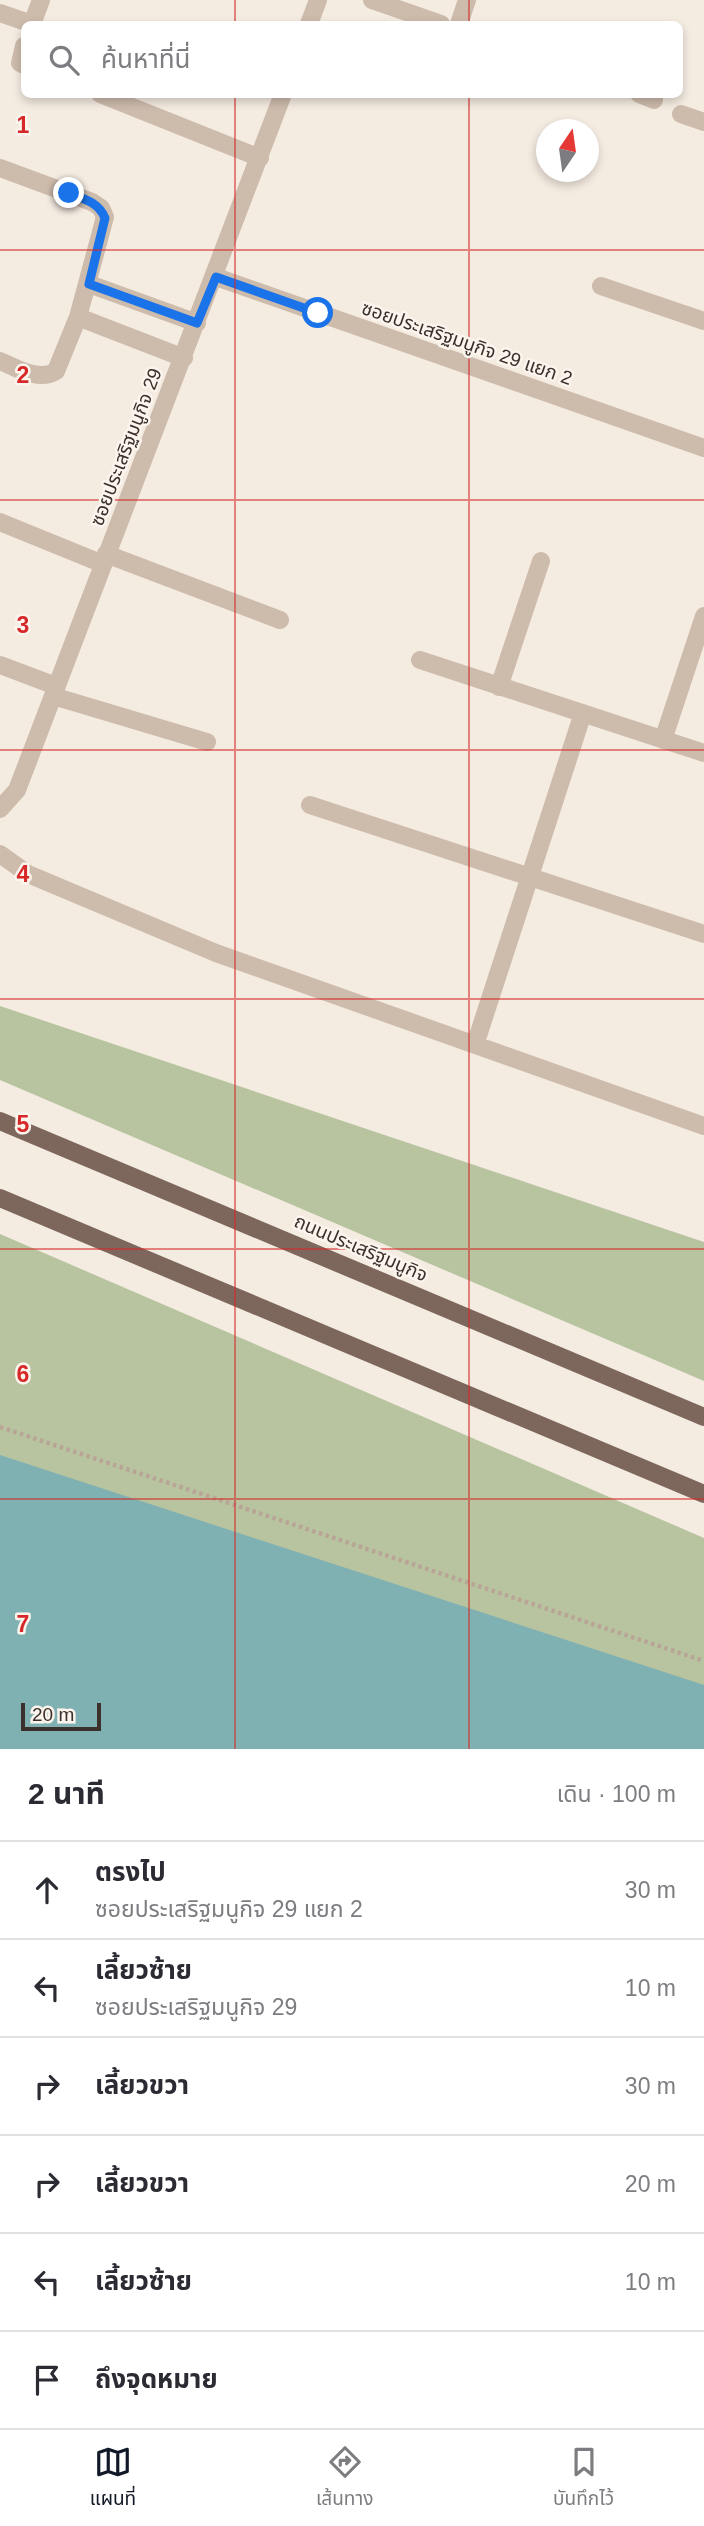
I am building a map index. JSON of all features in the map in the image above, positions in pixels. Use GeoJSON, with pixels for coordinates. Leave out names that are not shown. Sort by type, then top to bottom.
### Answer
{"type":"FeatureCollection","features":[{"type":"Feature","properties":{"kind":"main road","name":"ถนนประเสริฐมนูกิจ"},"geometry":{"type":"LineString","coordinates":[[0,1121],[704,1417]]}},
{"type":"Feature","properties":{"kind":"main road"},"geometry":{"type":"LineString","coordinates":[[0,1198],[704,1494]]}},
{"type":"Feature","properties":{"kind":"street"},"geometry":{"type":"LineString","coordinates":[[33,21],[41,0]]}},
{"type":"Feature","properties":{"kind":"street"},"geometry":{"type":"LineString","coordinates":[[310,21],[318,0]]}},
{"type":"Feature","properties":{"kind":"street"},"geometry":{"type":"LineString","coordinates":[[372,0],[432,21]]}},
{"type":"Feature","properties":{"kind":"street"},"geometry":{"type":"LineString","coordinates":[[460,21],[467,0]]}},
{"type":"Feature","properties":{"kind":"street"},"geometry":{"type":"LineString","coordinates":[[0,13],[23,21]]}},
{"type":"Feature","properties":{"kind":"street"},"geometry":{"type":"LineString","coordinates":[[111,98],[262,153]]}},
{"type":"Feature","properties":{"kind":"street"},"geometry":{"type":"LineString","coordinates":[[135,98],[262,153]]}},
{"type":"Feature","properties":{"kind":"street","name":"ซอยประเสริฐมนูกิจ 29"},"geometry":{"type":"LineString","coordinates":[[0,809],[16,790],[216,277],[282,98]]}},
{"type":"Feature","properties":{"kind":"street"},"geometry":{"type":"LineString","coordinates":[[681,114],[704,122]]}},
{"type":"Feature","properties":{"kind":"street"},"geometry":{"type":"LineString","coordinates":[[0,168],[101,208],[105,218],[89,284],[56,371],[48,376],[38,375],[0,361]]}},
{"type":"Feature","properties":{"kind":"street","name":"ซอยประเสริฐมนูกิจ 29 แยก 2"},"geometry":{"type":"LineString","coordinates":[[216,277],[704,448]]}},
{"type":"Feature","properties":{"kind":"street"},"geometry":{"type":"LineString","coordinates":[[89,284],[197,323]]}},
{"type":"Feature","properties":{"kind":"street"},"geometry":{"type":"LineString","coordinates":[[601,286],[704,321]]}},
{"type":"Feature","properties":{"kind":"street"},"geometry":{"type":"LineString","coordinates":[[78,317],[184,358]]}},
{"type":"Feature","properties":{"kind":"street"},"geometry":{"type":"LineString","coordinates":[[0,522],[281,620]]}},
{"type":"Feature","properties":{"kind":"street"},"geometry":{"type":"LineString","coordinates":[[499,687],[541,561]]}},
{"type":"Feature","properties":{"kind":"street"},"geometry":{"type":"LineString","coordinates":[[663,740],[704,616]]}},
{"type":"Feature","properties":{"kind":"street"},"geometry":{"type":"LineString","coordinates":[[420,660],[704,753]]}},
{"type":"Feature","properties":{"kind":"street"},"geometry":{"type":"LineString","coordinates":[[0,665],[54,691],[207,742]]}},
{"type":"Feature","properties":{"kind":"street"},"geometry":{"type":"LineString","coordinates":[[475,1045],[583,713]]}},
{"type":"Feature","properties":{"kind":"street"},"geometry":{"type":"LineString","coordinates":[[310,805],[704,934]]}},
{"type":"Feature","properties":{"kind":"street"},"geometry":{"type":"LineString","coordinates":[[0,853],[28,874],[216,953],[704,1126]]}},
{"type":"Feature","properties":{"kind":"path"},"geometry":{"type":"LineString","coordinates":[[0,1427],[704,1661]]}},
{"type":"Feature","properties":{"kind":"green space"},"geometry":{"type":"Polygon","coordinates":[[[0,1006],[704,1242],[704,1381],[0,1080],[0,1006]]]}},
{"type":"Feature","properties":{"kind":"green space"},"geometry":{"type":"Polygon","coordinates":[[[0,1234],[704,1538],[704,1720],[0,1468],[0,1234]]]}},
{"type":"Feature","properties":{"kind":"water"},"geometry":{"type":"Polygon","coordinates":[[[0,1455],[704,1685],[704,1749],[0,1749],[0,1455]]]}},
{"type":"Feature","properties":{"kind":"route"},"geometry":{"type":"LineString","coordinates":[[69,193],[101,208],[105,218],[89,284],[197,323],[216,277],[318,313]]}}]}
